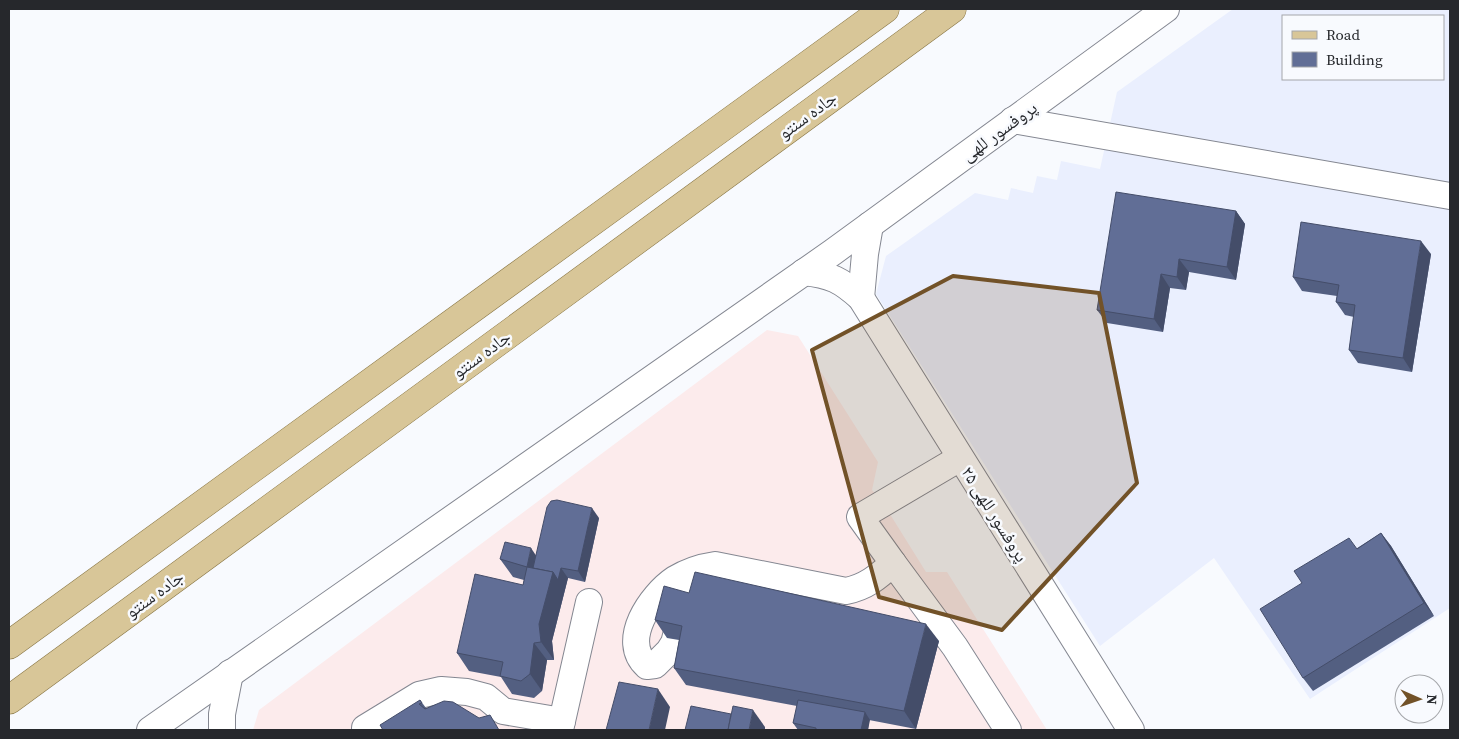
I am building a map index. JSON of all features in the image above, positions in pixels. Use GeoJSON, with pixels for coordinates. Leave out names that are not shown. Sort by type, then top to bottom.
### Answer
{"type":"FeatureCollection","features":[{"type":"Feature","properties":{"kind":"main road"},"geometry":{"type":"LineString","coordinates":[[9,645],[884,9]]}},
{"type":"Feature","properties":{"kind":"main road","name":"جاده سنتو"},"geometry":{"type":"LineString","coordinates":[[9,700],[952,9]]}},
{"type":"Feature","properties":{"kind":"street","name":"پروفسور للهی"},"geometry":{"type":"LineString","coordinates":[[150,730],[833,252],[1166,9]]}},
{"type":"Feature","properties":{"kind":"street"},"geometry":{"type":"LineString","coordinates":[[1013,120],[1450,196]]}},
{"type":"Feature","properties":{"kind":"street"},"geometry":{"type":"LineString","coordinates":[[861,298],[870,225]]}},
{"type":"Feature","properties":{"kind":"street","name":"پروفسور للهی ۲۵"},"geometry":{"type":"LineString","coordinates":[[804,272],[823,274],[843,282],[861,298],[1131,730]]}},
{"type":"Feature","properties":{"kind":"street"},"geometry":{"type":"LineString","coordinates":[[960,458],[860,517],[955,647],[1008,730]]}},
{"type":"Feature","properties":{"kind":"street"},"geometry":{"type":"LineString","coordinates":[[686,586],[676,579],[665,587],[644,614],[637,629],[636,642],[642,662],[647,666],[655,665],[674,643],[686,586],[699,568],[715,565],[846,591],[859,588],[875,580],[893,563]]}},
{"type":"Feature","properties":{"kind":"street"},"geometry":{"type":"LineString","coordinates":[[367,730],[365,728],[419,695],[441,690],[467,692],[486,697],[509,721],[561,726],[589,602]]}},
{"type":"Feature","properties":{"kind":"street"},"geometry":{"type":"LineString","coordinates":[[222,730],[222,714],[230,673]]}},
{"type":"Feature","properties":{"kind":"highlighted area"},"geometry":{"type":"Polygon","coordinates":[[[953,276],[1099,293],[1137,483],[1002,630],[879,597],[812,350],[953,276]]]}},
{"type":"Feature","properties":{"kind":"shaded area"},"geometry":{"type":"Polygon","coordinates":[[[1233,9],[1450,9],[1450,608],[1310,699],[1214,558],[1100,646],[876,294],[886,256],[975,193],[1008,200],[1011,188],[1033,193],[1037,176],[1057,180],[1061,161],[1100,169],[1117,92],[1233,9]]]}},
{"type":"Feature","properties":{"kind":"shaded area"},"geometry":{"type":"Polygon","coordinates":[[[767,330],[798,336],[878,462],[872,490],[883,503],[926,572],[947,572],[1047,730],[253,730],[259,710],[767,330]]]}},
{"type":"Feature","properties":{"kind":"building"},"geometry":{"type":"Polygon","coordinates":[[[1116,192],[1236,211],[1227,267],[1179,259],[1177,277],[1161,274],[1154,319],[1097,310],[1116,192]]]}},
{"type":"Feature","properties":{"kind":"building"},"geometry":{"type":"Polygon","coordinates":[[[1301,222],[1421,241],[1403,358],[1349,350],[1355,305],[1336,302],[1339,285],[1293,277],[1301,222]]]}},
{"type":"Feature","properties":{"kind":"building"},"geometry":{"type":"Polygon","coordinates":[[[557,500],[592,508],[578,571],[561,568],[558,580],[553,572],[533,568],[547,507],[551,501],[557,500]]]}},
{"type":"Feature","properties":{"kind":"building"},"geometry":{"type":"Polygon","coordinates":[[[1381,533],[1424,603],[1303,678],[1260,609],[1302,583],[1294,571],[1349,538],[1357,549],[1381,533]]]}},
{"type":"Feature","properties":{"kind":"building"},"geometry":{"type":"Polygon","coordinates":[[[505,542],[531,548],[527,567],[500,559],[505,542]]]}},
{"type":"Feature","properties":{"kind":"building"},"geometry":{"type":"Polygon","coordinates":[[[527,567],[553,572],[539,624],[541,642],[534,643],[530,674],[521,681],[500,676],[503,662],[457,653],[475,574],[523,585],[527,567]]]}},
{"type":"Feature","properties":{"kind":"building"},"geometry":{"type":"Polygon","coordinates":[[[695,572],[926,624],[904,711],[674,668],[682,626],[655,620],[664,586],[689,593],[695,572]]]}},
{"type":"Feature","properties":{"kind":"building"},"geometry":{"type":"Polygon","coordinates":[[[619,682],[658,689],[649,730],[606,730],[619,682]]]}},
{"type":"Feature","properties":{"kind":"building"},"geometry":{"type":"Polygon","coordinates":[[[420,700],[422,703],[419,704],[425,709],[444,701],[453,702],[479,718],[490,715],[499,730],[383,730],[380,725],[420,700]]]}},
{"type":"Feature","properties":{"kind":"building"},"geometry":{"type":"Polygon","coordinates":[[[798,700],[865,712],[861,730],[816,730],[816,728],[793,723],[798,700]]]}},
{"type":"Feature","properties":{"kind":"building"},"geometry":{"type":"Polygon","coordinates":[[[691,706],[731,714],[728,730],[685,730],[691,706]]]}},
{"type":"Feature","properties":{"kind":"building"},"geometry":{"type":"Polygon","coordinates":[[[733,706],[753,710],[749,730],[728,730],[733,706]]]}}]}
